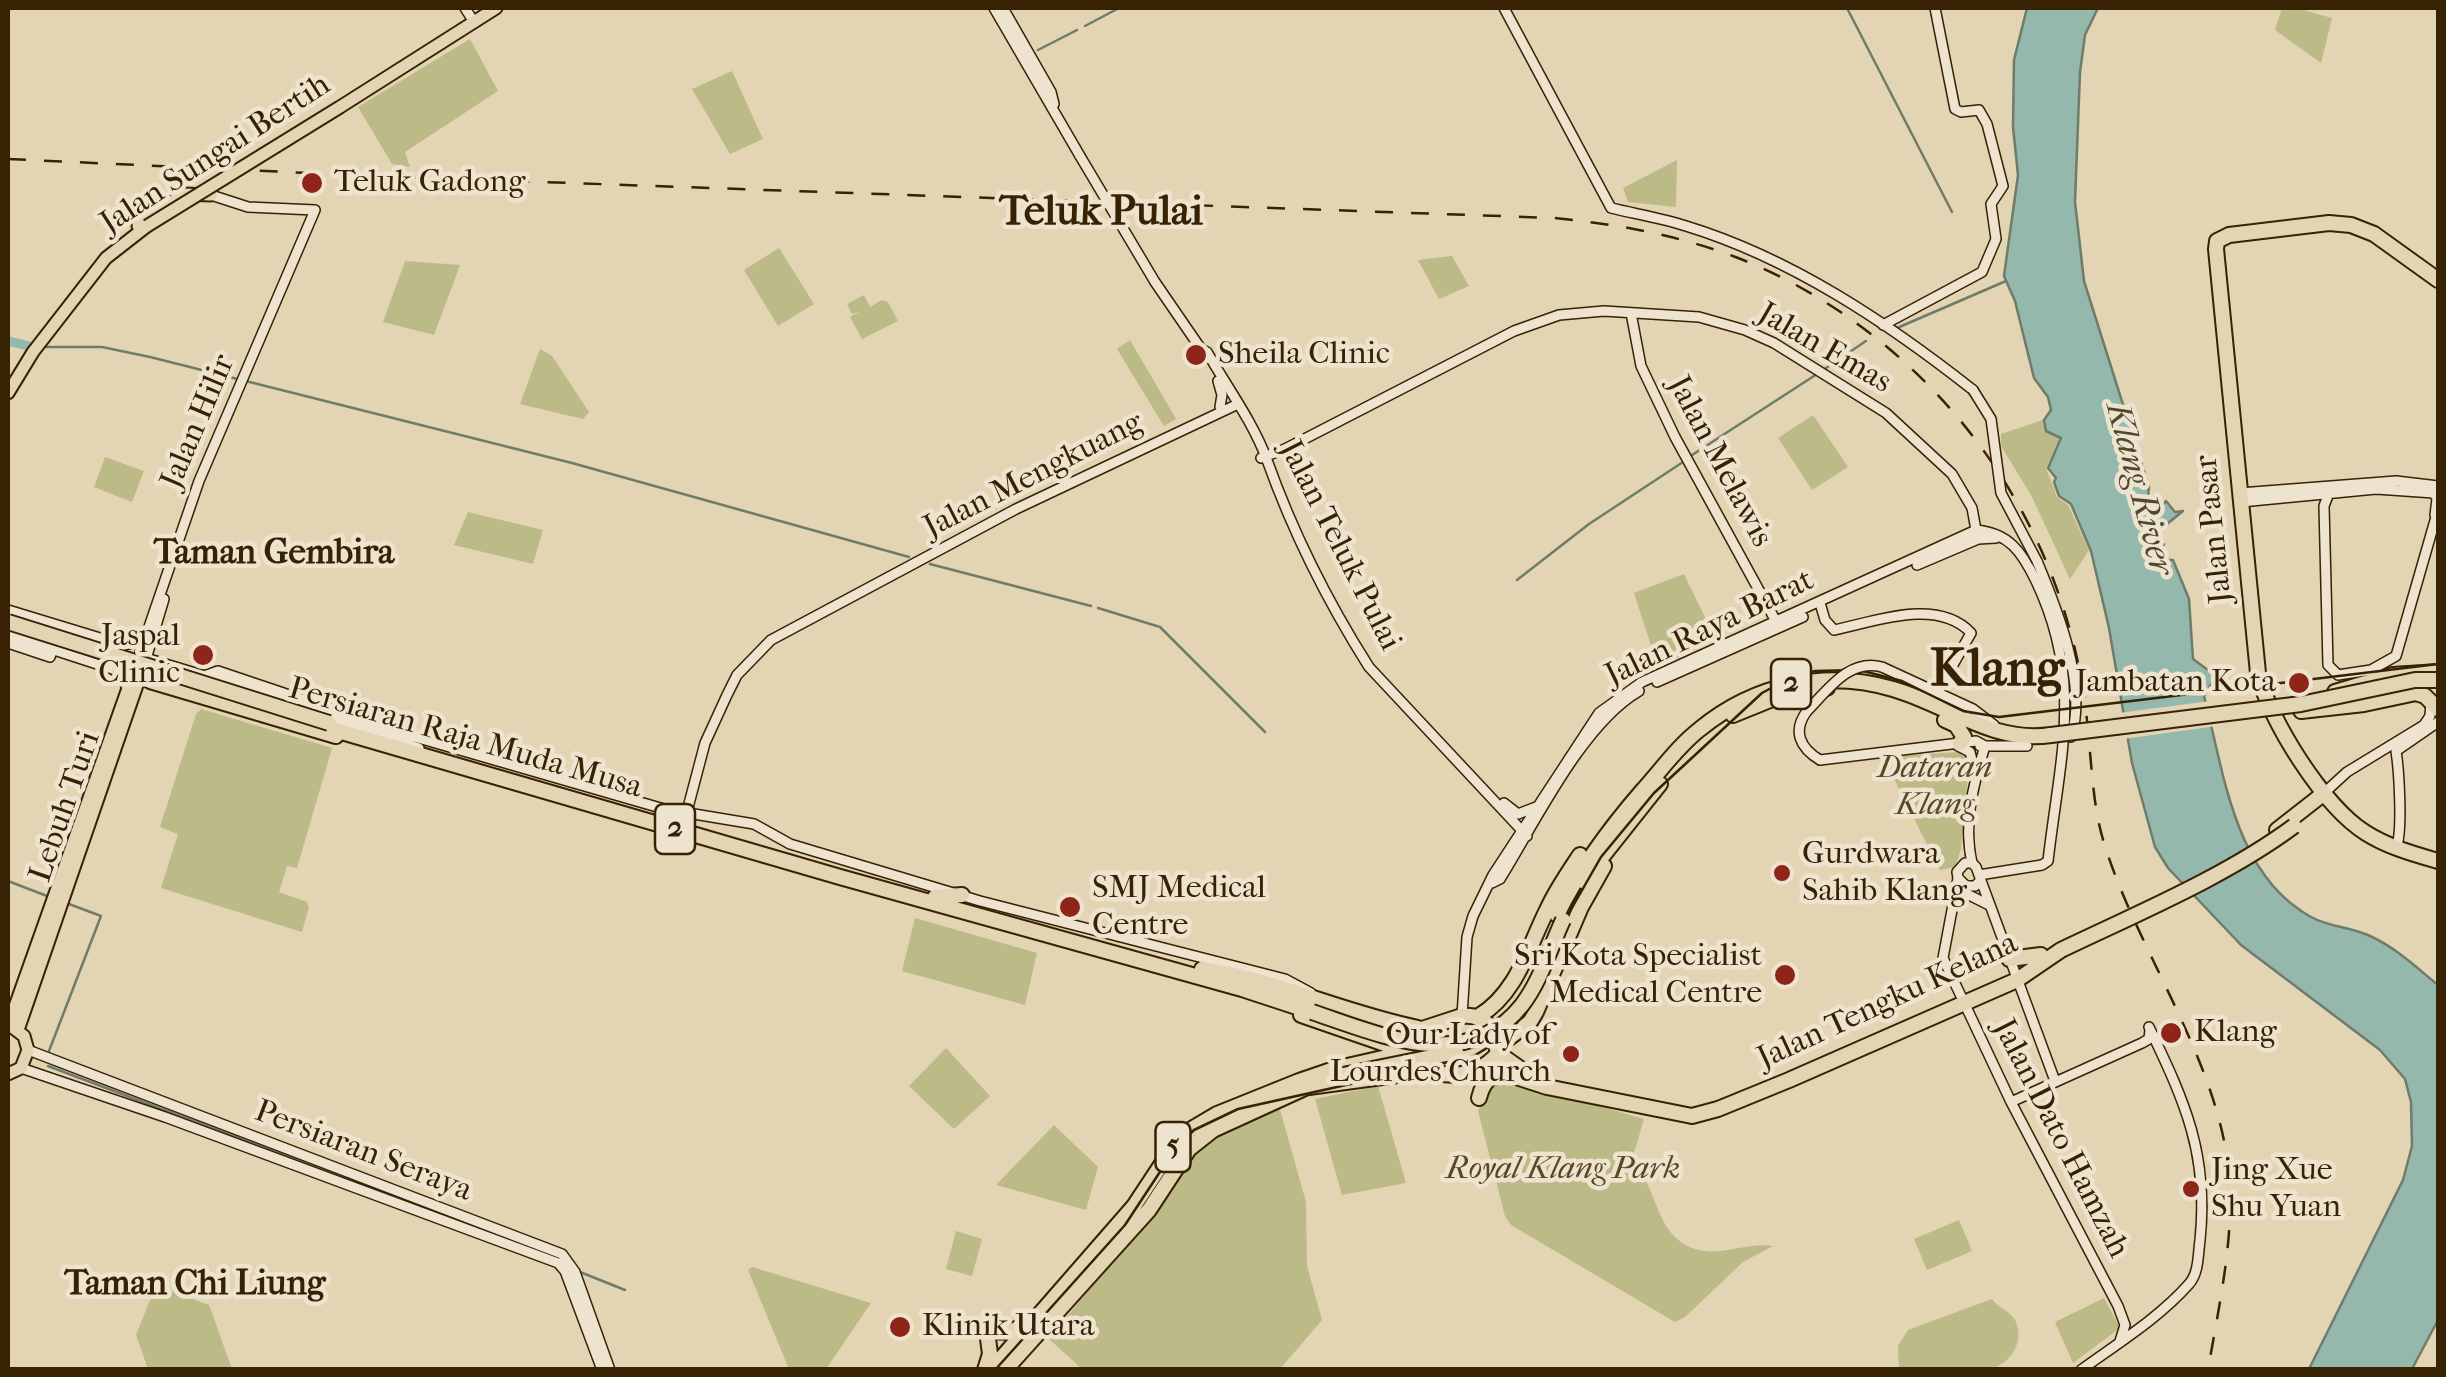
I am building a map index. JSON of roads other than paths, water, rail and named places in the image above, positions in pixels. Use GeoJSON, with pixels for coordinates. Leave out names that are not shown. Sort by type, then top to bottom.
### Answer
{"type":"FeatureCollection","features":[{"type":"Feature","properties":{"kind":"highway","name":"Jalan Pasar"},"geometry":{"type":"LineString","coordinates":[[2438,280],[2374,234],[2345,224],[2229,236],[2218,241],[2261,688],[2323,794],[2343,816],[2375,839],[2438,861]]}},
{"type":"Feature","properties":{"kind":"highway","name":"Persiaran Raja Muda Musa"},"geometry":{"type":"LineString","coordinates":[[10,621],[328,726],[1314,1009]]}},
{"type":"Feature","properties":{"kind":"highway"},"geometry":{"type":"LineString","coordinates":[[2301,707],[2393,674],[2437,687]]}},
{"type":"Feature","properties":{"kind":"highway","name":"2"},"geometry":{"type":"LineString","coordinates":[[1314,1009],[1411,1044],[1451,1046],[1500,1026],[1522,1004],[1537,981],[1560,918],[1619,828],[1698,730],[1749,697],[1796,683],[1849,680],[1888,688],[1985,728],[2056,745]]}},
{"type":"Feature","properties":{"kind":"highway"},"geometry":{"type":"LineString","coordinates":[[137,683],[176,688],[410,758],[425,754]]}},
{"type":"Feature","properties":{"kind":"highway"},"geometry":{"type":"LineString","coordinates":[[2301,707],[2352,706],[2420,694],[2437,687]]}},
{"type":"Feature","properties":{"kind":"highway","name":"2"},"geometry":{"type":"LineString","coordinates":[[1619,828],[1700,738],[1751,707],[1816,690],[1846,688],[1898,698],[1986,735],[2028,746],[2056,745],[2402,688],[2437,687]]}},
{"type":"Feature","properties":{"kind":"highway"},"geometry":{"type":"LineString","coordinates":[[1926,710],[1956,725],[1964,734],[1959,744]]}},
{"type":"Feature","properties":{"kind":"highway","name":"Persiaran Raja Muda Musa"},"geometry":{"type":"LineString","coordinates":[[425,754],[567,784],[935,897],[1202,969],[1314,1009]]}},
{"type":"Feature","properties":{"kind":"highway"},"geometry":{"type":"LineString","coordinates":[[2295,820],[2313,792],[2311,773]]}},
{"type":"Feature","properties":{"kind":"highway","name":"Jalan Tengku Kelana"},"geometry":{"type":"LineString","coordinates":[[2295,820],[2323,794]]}},
{"type":"Feature","properties":{"kind":"highway","name":"Jalan Tengku Kelana"},"geometry":{"type":"LineString","coordinates":[[2016,977],[2041,955],[2295,820],[2321,811],[2343,816]]}},
{"type":"Feature","properties":{"kind":"highway"},"geometry":{"type":"LineString","coordinates":[[1314,1009],[1418,1028],[1462,1016],[1479,1016],[1492,1008],[1511,985],[1566,874],[1593,838],[1619,828]]}},
{"type":"Feature","properties":{"kind":"highway"},"geometry":{"type":"LineString","coordinates":[[1501,1060],[1518,1031],[1536,1012],[1619,828]]}},
{"type":"Feature","properties":{"kind":"highway"},"geometry":{"type":"LineString","coordinates":[[935,897],[962,896]]}},
{"type":"Feature","properties":{"kind":"highway","name":"5"},"geometry":{"type":"LineString","coordinates":[[1005,1370],[1149,1210],[1190,1149],[1213,1130],[1338,1072],[1472,1048],[1502,1033],[1531,1001],[1560,918]]}},
{"type":"Feature","properties":{"kind":"highway","name":"Jalan Tengku Kelana"},"geometry":{"type":"LineString","coordinates":[[1501,1060],[1564,1085],[1690,1109],[1716,1104],[2016,977],[2060,947]]}},
{"type":"Feature","properties":{"kind":"highway"},"geometry":{"type":"LineString","coordinates":[[2010,959],[2041,955]]}},
{"type":"Feature","properties":{"kind":"highway","name":"Jalan Tengku Kelana"},"geometry":{"type":"LineString","coordinates":[[1501,1060],[1584,1096],[1692,1116],[1789,1080],[1961,1001]]}},
{"type":"Feature","properties":{"kind":"highway"},"geometry":{"type":"LineString","coordinates":[[1314,1009],[1380,1043],[1409,1052],[1426,1072]]}},
{"type":"Feature","properties":{"kind":"highway"},"geometry":{"type":"LineString","coordinates":[[1314,1009],[1360,1042],[1358,1056],[1338,1072]]}},
{"type":"Feature","properties":{"kind":"highway"},"geometry":{"type":"LineString","coordinates":[[1479,1016],[1488,1022],[1502,1074],[1486,1080],[1479,1098]]}},
{"type":"Feature","properties":{"kind":"highway"},"geometry":{"type":"LineString","coordinates":[[1380,1043],[1394,1044],[1402,1036],[1402,1031],[1386,1022]]}},
{"type":"Feature","properties":{"kind":"highway"},"geometry":{"type":"LineString","coordinates":[[1409,1052],[1410,1037],[1418,1028]]}},
{"type":"Feature","properties":{"kind":"highway","name":"5"},"geometry":{"type":"LineString","coordinates":[[988,1370],[1134,1206],[1171,1150],[1190,1130],[1218,1114],[1409,1052]]}},
{"type":"Feature","properties":{"kind":"highway","name":"5"},"geometry":{"type":"LineString","coordinates":[[1309,1088],[1426,1072],[1460,1073],[1501,1060]]}},
{"type":"Feature","properties":{"kind":"highway"},"geometry":{"type":"LineString","coordinates":[[988,1370],[986,1331],[1012,1332],[1034,1319]]}},
{"type":"Feature","properties":{"kind":"main road"},"geometry":{"type":"LineString","coordinates":[[465,8],[474,22]]}},
{"type":"Feature","properties":{"kind":"main road","name":"Jalan Sungai Bertih"},"geometry":{"type":"LineString","coordinates":[[8,393],[33,352],[109,255],[147,226],[496,8]]}},
{"type":"Feature","properties":{"kind":"main road","name":"Jalan Teluk Pulai"},"geometry":{"type":"LineString","coordinates":[[994,8],[1266,462]]}},
{"type":"Feature","properties":{"kind":"main road","name":"Jalan Teluk Pulai"},"geometry":{"type":"LineString","coordinates":[[1003,8],[1052,92],[1054,107]]}},
{"type":"Feature","properties":{"kind":"main road"},"geometry":{"type":"LineString","coordinates":[[1504,8],[1611,208],[1686,226],[1738,245],[1820,285],[1974,390],[1991,419],[2002,493],[2037,561],[2068,654],[2077,715],[2056,745]]}},
{"type":"Feature","properties":{"kind":"main road"},"geometry":{"type":"LineString","coordinates":[[1889,329],[1938,294],[1978,276],[1989,262],[1996,239],[1991,204],[2002,186],[1987,124],[1980,110],[1955,109],[1935,8]]}},
{"type":"Feature","properties":{"kind":"main road"},"geometry":{"type":"LineString","coordinates":[[1012,22],[1009,29],[1024,60]]}},
{"type":"Feature","properties":{"kind":"main road"},"geometry":{"type":"LineString","coordinates":[[131,238],[142,221],[183,194],[211,195]]}},
{"type":"Feature","properties":{"kind":"main road","name":"Jalan Hilir"},"geometry":{"type":"LineString","coordinates":[[142,658],[199,481],[314,210],[262,209],[211,195]]}},
{"type":"Feature","properties":{"kind":"main road","name":"Jalan Emas"},"geometry":{"type":"LineString","coordinates":[[1266,462],[1514,331],[1559,315],[1604,311],[1699,317],[1774,343],[1886,412],[1952,474],[1991,531]]}},
{"type":"Feature","properties":{"kind":"main road","name":"Jalan Melawis"},"geometry":{"type":"LineString","coordinates":[[1631,313],[1640,365],[1778,625]]}},
{"type":"Feature","properties":{"kind":"main road","name":"Jalan Teluk Pulai"},"geometry":{"type":"LineString","coordinates":[[1201,349],[1207,352],[1266,462],[1352,640],[1369,667],[1526,831]]}},
{"type":"Feature","properties":{"kind":"main road"},"geometry":{"type":"LineString","coordinates":[[1218,381],[1221,409],[1236,415],[1246,428]]}},
{"type":"Feature","properties":{"kind":"main road","name":"Jalan Mengkuang"},"geometry":{"type":"LineString","coordinates":[[686,815],[705,743],[737,675],[771,640],[1028,502],[1234,403]]}},
{"type":"Feature","properties":{"kind":"main road"},"geometry":{"type":"LineString","coordinates":[[2240,498],[2396,480],[2438,486]]}},
{"type":"Feature","properties":{"kind":"main road"},"geometry":{"type":"LineString","coordinates":[[2240,498],[2397,488],[2426,491],[2436,496],[2434,522]]}},
{"type":"Feature","properties":{"kind":"main road"},"geometry":{"type":"LineString","coordinates":[[2328,493],[2324,506],[2328,665],[2338,675],[2372,670],[2396,656],[2438,510]]}},
{"type":"Feature","properties":{"kind":"main road"},"geometry":{"type":"LineString","coordinates":[[1971,506],[1973,534],[1998,539],[2022,557]]}},
{"type":"Feature","properties":{"kind":"main road"},"geometry":{"type":"LineString","coordinates":[[1977,872],[1971,887],[1959,873],[1965,863],[1977,872],[2042,865],[2048,861],[2056,745],[2065,716],[2064,663],[2047,605],[2013,543],[1991,531]]}},
{"type":"Feature","properties":{"kind":"main road","name":"Jalan Raya Barat"},"geometry":{"type":"LineString","coordinates":[[1821,606],[1942,544],[1991,531]]}},
{"type":"Feature","properties":{"kind":"main road","name":"Jalan Raya Barat"},"geometry":{"type":"LineString","coordinates":[[1526,831],[1582,735],[1621,695],[1963,546],[1973,534]]}},
{"type":"Feature","properties":{"kind":"main road"},"geometry":{"type":"LineString","coordinates":[[1942,544],[1967,536],[1970,539],[1963,546]]}},
{"type":"Feature","properties":{"kind":"main road"},"geometry":{"type":"LineString","coordinates":[[1821,606],[1834,630],[1911,614],[1939,617],[1966,628],[1972,633],[1949,671],[1942,692]]}},
{"type":"Feature","properties":{"kind":"main road"},"geometry":{"type":"LineString","coordinates":[[10,621],[123,645],[147,643]]}},
{"type":"Feature","properties":{"kind":"main road"},"geometry":{"type":"LineString","coordinates":[[10,621],[266,691],[567,784],[686,815],[754,824],[790,844],[962,896],[1286,979],[1314,1009]]}},
{"type":"Feature","properties":{"kind":"main road"},"geometry":{"type":"LineString","coordinates":[[10,621],[53,650],[111,669],[137,683]]}},
{"type":"Feature","properties":{"kind":"main road","name":"Jalan Raya Barat"},"geometry":{"type":"LineString","coordinates":[[1462,1016],[1472,916],[1604,719],[1623,701],[1646,688],[1778,625]]}},
{"type":"Feature","properties":{"kind":"main road"},"geometry":{"type":"LineString","coordinates":[[116,650],[147,643]]}},
{"type":"Feature","properties":{"kind":"main road"},"geometry":{"type":"LineString","coordinates":[[147,643],[165,664]]}},
{"type":"Feature","properties":{"kind":"main road"},"geometry":{"type":"LineString","coordinates":[[8,644],[50,657],[53,650]]}},
{"type":"Feature","properties":{"kind":"main road"},"geometry":{"type":"LineString","coordinates":[[111,669],[122,660],[116,650]]}},
{"type":"Feature","properties":{"kind":"main road","name":"Lebuh Turi"},"geometry":{"type":"LineString","coordinates":[[58,899],[92,824],[142,658]]}},
{"type":"Feature","properties":{"kind":"main road"},"geometry":{"type":"LineString","coordinates":[[2012,735],[1942,692],[1866,664],[1853,668],[1808,711],[1798,730],[1803,746],[1820,760],[1979,741],[1987,749],[2028,746]]}},
{"type":"Feature","properties":{"kind":"main road"},"geometry":{"type":"LineString","coordinates":[[176,688],[167,679],[168,674],[183,669]]}},
{"type":"Feature","properties":{"kind":"main road"},"geometry":{"type":"LineString","coordinates":[[204,676],[218,671],[425,754]]}},
{"type":"Feature","properties":{"kind":"main road","name":"Lebuh Turi"},"geometry":{"type":"LineString","coordinates":[[28,1050],[24,1036],[11,1027],[58,899],[89,798],[137,683]]}},
{"type":"Feature","properties":{"kind":"main road"},"geometry":{"type":"LineString","coordinates":[[2392,749],[2427,722],[2437,687]]}},
{"type":"Feature","properties":{"kind":"main road"},"geometry":{"type":"LineString","coordinates":[[2065,716],[2077,715]]}},
{"type":"Feature","properties":{"kind":"main road"},"geometry":{"type":"LineString","coordinates":[[2323,794],[2335,780],[2438,722]]}},
{"type":"Feature","properties":{"kind":"main road"},"geometry":{"type":"LineString","coordinates":[[1959,744],[1970,752],[1974,776]]}},
{"type":"Feature","properties":{"kind":"main road","name":"Jalan Dato Hamzah"},"geometry":{"type":"LineString","coordinates":[[1987,749],[1974,776],[1942,958],[2010,1102],[2118,1306]]}},
{"type":"Feature","properties":{"kind":"main road"},"geometry":{"type":"LineString","coordinates":[[2392,749],[2401,823],[2396,848]]}},
{"type":"Feature","properties":{"kind":"main road","name":"Jalan Teluk Pulai"},"geometry":{"type":"LineString","coordinates":[[1492,795],[1504,803],[1526,831]]}},
{"type":"Feature","properties":{"kind":"main road"},"geometry":{"type":"LineString","coordinates":[[89,798],[94,810],[92,824]]}},
{"type":"Feature","properties":{"kind":"main road"},"geometry":{"type":"LineString","coordinates":[[1504,803],[1518,814],[1539,804]]}},
{"type":"Feature","properties":{"kind":"main road"},"geometry":{"type":"LineString","coordinates":[[1966,836],[2016,977],[2060,1081]]}},
{"type":"Feature","properties":{"kind":"main road"},"geometry":{"type":"LineString","coordinates":[[1953,905],[1968,895],[1990,906]]}},
{"type":"Feature","properties":{"kind":"main road"},"geometry":{"type":"LineString","coordinates":[[2081,1370],[2143,1326],[2192,1282],[2196,1271],[2202,1216],[2195,1135],[2149,1027],[2150,1036],[2142,1044]]}},
{"type":"Feature","properties":{"kind":"main road"},"geometry":{"type":"LineString","coordinates":[[2010,1102],[2142,1044],[2153,1042],[2159,1048]]}},
{"type":"Feature","properties":{"kind":"main road"},"geometry":{"type":"LineString","coordinates":[[8,1074],[21,1068],[28,1050]]}},
{"type":"Feature","properties":{"kind":"main road","name":"Persiaran Seraya"},"geometry":{"type":"LineString","coordinates":[[28,1050],[562,1254],[573,1268],[610,1370]]}},
{"type":"Feature","properties":{"kind":"main road","name":"Persiaran Seraya"},"geometry":{"type":"LineString","coordinates":[[21,1068],[558,1263],[592,1329]]}},
{"type":"Feature","properties":{"kind":"main road"},"geometry":{"type":"LineString","coordinates":[[2021,1119],[2024,1103],[2060,1081]]}},
{"type":"Feature","properties":{"kind":"main road"},"geometry":{"type":"LineString","coordinates":[[2118,1306],[2136,1325],[2143,1326]]}},
{"type":"Feature","properties":{"kind":"main road"},"geometry":{"type":"LineString","coordinates":[[2118,1306],[2125,1325],[2120,1341]]}},
{"type":"Feature","properties":{"kind":"main road","name":"Persiaran Seraya"},"geometry":{"type":"LineString","coordinates":[[601,1353],[602,1370]]}},
{"type":"Feature","properties":{"kind":"water","name":"Klang River"},"geometry":{"type":"Polygon","coordinates":[[[2027,8],[2098,8],[2085,35],[2080,72],[2075,202],[2084,281],[2149,487],[2147,507],[2158,511],[2166,501],[2175,512],[2183,511],[2167,524],[2157,522],[2159,533],[2155,537],[2164,544],[2159,553],[2166,560],[2173,560],[2189,599],[2193,659],[2216,676],[2204,696],[2236,819],[2249,849],[2285,899],[2311,917],[2379,941],[2438,985],[2438,1320],[2412,1369],[2309,1369],[2403,1180],[2412,1146],[2411,1102],[2405,1079],[2380,1050],[2241,945],[2168,868],[2155,847],[2132,763],[2109,628],[2091,551],[2071,504],[2059,496],[2056,478],[2048,468],[2061,438],[2046,431],[2044,420],[2051,410],[2048,397],[2034,378],[2015,301],[2004,276],[2018,175],[2013,127],[2014,60],[2027,8]]]}},
{"type":"Feature","properties":{"kind":"waterway"},"geometry":{"type":"LineString","coordinates":[[1085,26],[1119,8]]}},
{"type":"Feature","properties":{"kind":"waterway"},"geometry":{"type":"LineString","coordinates":[[1847,8],[1952,212]]}},
{"type":"Feature","properties":{"kind":"waterway"},"geometry":{"type":"LineString","coordinates":[[1038,50],[1077,30]]}},
{"type":"Feature","properties":{"kind":"waterway"},"geometry":{"type":"LineString","coordinates":[[1897,328],[2006,281]]}},
{"type":"Feature","properties":{"kind":"waterway"},"geometry":{"type":"LineString","coordinates":[[8,341],[29,346]]}},
{"type":"Feature","properties":{"kind":"waterway"},"geometry":{"type":"LineString","coordinates":[[1823,370],[1866,341]]}},
{"type":"Feature","properties":{"kind":"waterway"},"geometry":{"type":"LineString","coordinates":[[43,347],[102,347],[150,357],[572,463],[909,557]]}},
{"type":"Feature","properties":{"kind":"waterway"},"geometry":{"type":"LineString","coordinates":[[1689,457],[1817,374]]}},
{"type":"Feature","properties":{"kind":"waterway"},"geometry":{"type":"LineString","coordinates":[[1517,580],[1589,524],[1683,462]]}},
{"type":"Feature","properties":{"kind":"waterway"},"geometry":{"type":"LineString","coordinates":[[930,564],[1091,606]]}},
{"type":"Feature","properties":{"kind":"waterway"},"geometry":{"type":"LineString","coordinates":[[1098,608],[1160,627],[1265,732]]}},
{"type":"Feature","properties":{"kind":"waterway"},"geometry":{"type":"LineString","coordinates":[[8,881],[47,896]]}},
{"type":"Feature","properties":{"kind":"waterway"},"geometry":{"type":"LineString","coordinates":[[49,1051],[101,916],[69,904]]}},
{"type":"Feature","properties":{"kind":"waterway"},"geometry":{"type":"LineString","coordinates":[[48,1066],[397,1198]]}},
{"type":"Feature","properties":{"kind":"waterway"},"geometry":{"type":"LineString","coordinates":[[580,1272],[625,1290]]}},
{"type":"Feature","properties":{"kind":"tram line"},"geometry":{"type":"LineString","coordinates":[[995,1370],[1125,1225],[1175,1149],[1194,1130],[1238,1109],[1472,1057],[1507,1036],[1533,1001],[1569,913],[1601,857],[1654,793],[1762,693],[1788,679],[1815,671],[1859,670],[1902,681],[1963,711],[1999,717],[2438,664]]}},
{"type":"Feature","properties":{"kind":"railway"},"geometry":{"type":"LineString","coordinates":[[8,159],[373,176],[1554,218],[1624,227],[1693,243],[1738,258],[1796,285],[1851,319],[1901,359],[1946,404],[1986,454],[2020,509],[2048,566],[2079,666],[2095,802],[2104,843],[2119,886],[2198,1057],[2225,1145],[2229,1235],[2208,1370]]}},
{"type":"Feature","properties":{"kind":"place","name":"Teluk Gadong"},"geometry":{"type":"Point","coordinates":[312,183]}},
{"type":"Feature","properties":{"kind":"place","name":"Sheila Clinic"},"geometry":{"type":"Point","coordinates":[1196,355]}},
{"type":"Feature","properties":{"kind":"place","name":"Jaspal Clinic"},"geometry":{"type":"Point","coordinates":[203,655]}},
{"type":"Feature","properties":{"kind":"place","name":"Jambatan Kota"},"geometry":{"type":"Point","coordinates":[2299,683]}},
{"type":"Feature","properties":{"kind":"place","name":"Gurdwara Sahib Klang"},"geometry":{"type":"Point","coordinates":[1782,873]}},
{"type":"Feature","properties":{"kind":"place","name":"SMJ Medical Centre"},"geometry":{"type":"Point","coordinates":[1070,907]}},
{"type":"Feature","properties":{"kind":"place","name":"Sri Kota Specialist Medical Centre"},"geometry":{"type":"Point","coordinates":[1785,975]}},
{"type":"Feature","properties":{"kind":"place","name":"Klang"},"geometry":{"type":"Point","coordinates":[2171,1033]}},
{"type":"Feature","properties":{"kind":"place","name":"Our Lady of Lourdes Church"},"geometry":{"type":"Point","coordinates":[1571,1054]}},
{"type":"Feature","properties":{"kind":"place","name":"Jing Xue Shu Yuan"},"geometry":{"type":"Point","coordinates":[2191,1189]}},
{"type":"Feature","properties":{"kind":"place","name":"Klinik Utara"},"geometry":{"type":"Point","coordinates":[900,1327]}},
{"type":"Feature","properties":{"kind":"district","name":"Teluk Pulai"},"geometry":{"type":"Point","coordinates":[1101,214]}},
{"type":"Feature","properties":{"kind":"district","name":"Taman Gembira"},"geometry":{"type":"Point","coordinates":[274,554]}},
{"type":"Feature","properties":{"kind":"district","name":"Klang"},"geometry":{"type":"Point","coordinates":[1997,672]}},
{"type":"Feature","properties":{"kind":"district","name":"Taman Chi Liung"},"geometry":{"type":"Point","coordinates":[195,1285]}},
{"type":"Feature","properties":{"kind":"park label","name":"Dataran Klang"},"geometry":{"type":"Point","coordinates":[1935,788]}},
{"type":"Feature","properties":{"kind":"park label","name":"Royal Klang Park"},"geometry":{"type":"Point","coordinates":[1563,1170]}}]}
